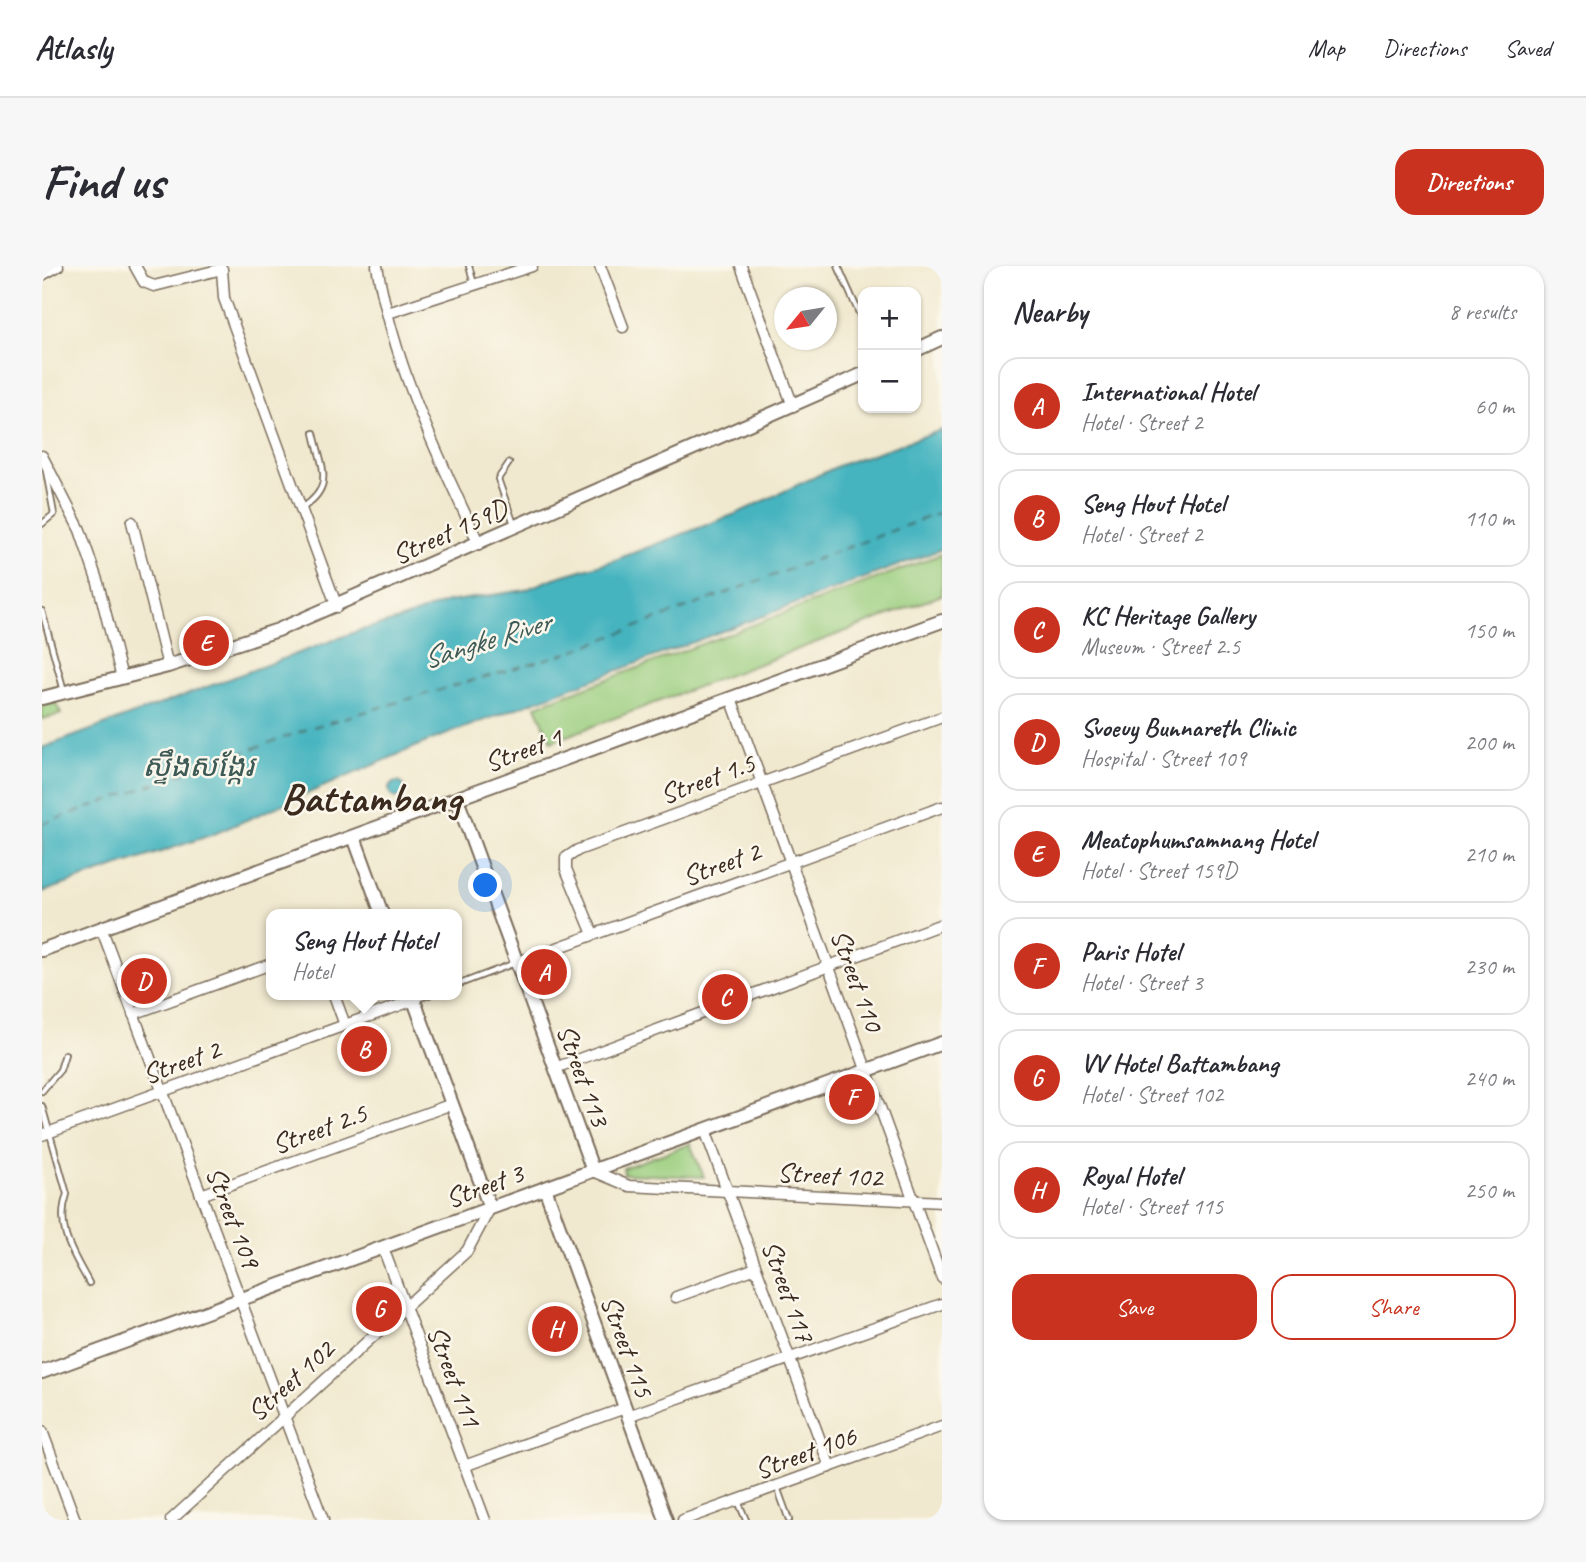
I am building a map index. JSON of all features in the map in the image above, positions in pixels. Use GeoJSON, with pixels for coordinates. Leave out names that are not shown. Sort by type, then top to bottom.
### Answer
{"type":"FeatureCollection","features":[{"type":"Feature","properties":{"kind":"street"},"geometry":{"type":"LineString","coordinates":[[42,275],[58,266]]}},
{"type":"Feature","properties":{"kind":"street"},"geometry":{"type":"LineString","coordinates":[[135,266],[144,282],[154,286],[222,268],[225,298],[337,607]]}},
{"type":"Feature","properties":{"kind":"street"},"geometry":{"type":"LineString","coordinates":[[377,266],[399,362],[420,416],[479,544]]}},
{"type":"Feature","properties":{"kind":"street"},"geometry":{"type":"LineString","coordinates":[[388,313],[532,266]]}},
{"type":"Feature","properties":{"kind":"street"},"geometry":{"type":"LineString","coordinates":[[600,266],[623,327]]}},
{"type":"Feature","properties":{"kind":"street"},"geometry":{"type":"LineString","coordinates":[[741,266],[793,406]]}},
{"type":"Feature","properties":{"kind":"street"},"geometry":{"type":"LineString","coordinates":[[921,348],[942,338]]}},
{"type":"Feature","properties":{"kind":"street","name":"Street 159D"},"geometry":{"type":"LineString","coordinates":[[42,698],[168,666],[278,630],[337,607],[858,376]]}},
{"type":"Feature","properties":{"kind":"street"},"geometry":{"type":"LineString","coordinates":[[43,457],[80,530],[98,583],[122,678]]}},
{"type":"Feature","properties":{"kind":"street"},"geometry":{"type":"LineString","coordinates":[[132,522],[168,666]]}},
{"type":"Feature","properties":{"kind":"street","name":"Street 1"},"geometry":{"type":"LineString","coordinates":[[42,950],[942,621]]}},
{"type":"Feature","properties":{"kind":"street","name":"Street 110"},"geometry":{"type":"LineString","coordinates":[[731,698],[942,1278]]}},
{"type":"Feature","properties":{"kind":"street","name":"Street 1.5"},"geometry":{"type":"LineString","coordinates":[[593,934],[566,869],[566,858],[578,850],[942,717]]}},
{"type":"Feature","properties":{"kind":"street","name":"Street 113"},"geometry":{"type":"LineString","coordinates":[[457,799],[593,1171]]}},
{"type":"Feature","properties":{"kind":"street","name":"Street 2"},"geometry":{"type":"LineString","coordinates":[[516,963],[942,807]]}},
{"type":"Feature","properties":{"kind":"street"},"geometry":{"type":"LineString","coordinates":[[354,837],[380,909]]}},
{"type":"Feature","properties":{"kind":"street"},"geometry":{"type":"LineString","coordinates":[[555,1068],[942,924]]}},
{"type":"Feature","properties":{"kind":"street","name":"Street 109"},"geometry":{"type":"LineString","coordinates":[[102,930],[323,1520]]}},
{"type":"Feature","properties":{"kind":"street"},"geometry":{"type":"LineString","coordinates":[[133,1014],[266,966]]}},
{"type":"Feature","properties":{"kind":"street"},"geometry":{"type":"LineString","coordinates":[[336,1000],[345,1025]]}},
{"type":"Feature","properties":{"kind":"street","name":"Street 2"},"geometry":{"type":"LineString","coordinates":[[45,1134],[408,1000]]}},
{"type":"Feature","properties":{"kind":"street"},"geometry":{"type":"LineString","coordinates":[[414,1000],[490,1209]]}},
{"type":"Feature","properties":{"kind":"street","name":"Street 3"},"geometry":{"type":"LineString","coordinates":[[42,1372],[942,1043]]}},
{"type":"Feature","properties":{"kind":"street","name":"Street 2.5"},"geometry":{"type":"LineString","coordinates":[[201,1195],[452,1104]]}},
{"type":"Feature","properties":{"kind":"street","name":"Street 117"},"geometry":{"type":"LineString","coordinates":[[705,1130],[830,1467]]}},
{"type":"Feature","properties":{"kind":"street","name":"Street 102"},"geometry":{"type":"LineString","coordinates":[[593,1171],[629,1186],[942,1202]]}},
{"type":"Feature","properties":{"kind":"street","name":"Street 115"},"geometry":{"type":"LineString","coordinates":[[545,1188],[666,1520]]}},
{"type":"Feature","properties":{"kind":"street","name":"Street 102"},"geometry":{"type":"LineString","coordinates":[[171,1520],[467,1251],[490,1209]]}},
{"type":"Feature","properties":{"kind":"street","name":"Street 111"},"geometry":{"type":"LineString","coordinates":[[383,1248],[485,1520]]}},
{"type":"Feature","properties":{"kind":"street"},"geometry":{"type":"LineString","coordinates":[[676,1297],[756,1268]]}},
{"type":"Feature","properties":{"kind":"street"},"geometry":{"type":"LineString","coordinates":[[464,1465],[942,1304]]}},
{"type":"Feature","properties":{"kind":"street","name":"Street 106"},"geometry":{"type":"LineString","coordinates":[[683,1520],[942,1426]]}},
{"type":"Feature","properties":{"kind":"street"},"geometry":{"type":"LineString","coordinates":[[42,1431],[75,1520]]}},
{"type":"Feature","properties":{"kind":"lane"},"geometry":{"type":"LineString","coordinates":[[469,266],[475,285]]}},
{"type":"Feature","properties":{"kind":"lane"},"geometry":{"type":"LineString","coordinates":[[838,266],[858,311]]}},
{"type":"Feature","properties":{"kind":"lane"},"geometry":{"type":"LineString","coordinates":[[301,509],[319,497],[324,488],[314,433]]}},
{"type":"Feature","properties":{"kind":"lane"},"geometry":{"type":"LineString","coordinates":[[42,524],[54,514],[43,457]]}},
{"type":"Feature","properties":{"kind":"lane"},"geometry":{"type":"LineString","coordinates":[[509,463],[498,479],[516,528]]}},
{"type":"Feature","properties":{"kind":"lane"},"geometry":{"type":"LineString","coordinates":[[42,611],[64,692]]}},
{"type":"Feature","properties":{"kind":"lane"},"geometry":{"type":"LineString","coordinates":[[462,983],[516,963]]}},
{"type":"Feature","properties":{"kind":"lane"},"geometry":{"type":"LineString","coordinates":[[42,1091],[60,1070],[65,1054]]}},
{"type":"Feature","properties":{"kind":"lane"},"geometry":{"type":"LineString","coordinates":[[42,1106],[45,1134],[67,1194],[63,1206],[63,1232],[89,1283]]}},
{"type":"Feature","properties":{"kind":"lane"},"geometry":{"type":"LineString","coordinates":[[776,1486],[789,1520]]}},
{"type":"Feature","properties":{"kind":"lane"},"geometry":{"type":"LineString","coordinates":[[738,1500],[746,1520]]}},
{"type":"Feature","properties":{"kind":"green space"},"geometry":{"type":"Polygon","coordinates":[[[942,554],[942,595],[551,742],[536,706],[942,554]]]}},
{"type":"Feature","properties":{"kind":"green space"},"geometry":{"type":"Polygon","coordinates":[[[56,703],[61,714],[42,719],[42,706],[56,703]]]}},
{"type":"Feature","properties":{"kind":"green space"},"geometry":{"type":"Polygon","coordinates":[[[690,1144],[704,1177],[624,1174],[623,1168],[690,1144]]]}},
{"type":"Feature","properties":{"kind":"water","name":"ស្ទឹងសង្កែរ"},"geometry":{"type":"Polygon","coordinates":[[[942,430],[942,549],[429,741],[214,834],[42,892],[42,748],[358,631],[399,620],[447,602],[525,590],[554,578],[612,561],[738,513],[840,465],[942,430]]]}},
{"type":"Feature","properties":{"kind":"water"},"geometry":{"type":"Polygon","coordinates":[[[397,782],[405,790],[397,798],[389,790],[397,782]]]}},
{"type":"Feature","properties":{"kind":"ferry route"},"geometry":{"type":"LineString","coordinates":[[42,824],[313,727],[567,653],[942,512]]}},
{"type":"Feature","properties":{"kind":"place","name":"Meatophumsamnang Hotel"},"geometry":{"type":"Point","coordinates":[206,643]}},
{"type":"Feature","properties":{"kind":"place","name":"International Hotel"},"geometry":{"type":"Point","coordinates":[544,972]}},
{"type":"Feature","properties":{"kind":"place","name":"Svoeuy Bunnareth Clinic"},"geometry":{"type":"Point","coordinates":[144,981]}},
{"type":"Feature","properties":{"kind":"place","name":"KC Heritage Gallery"},"geometry":{"type":"Point","coordinates":[725,997]}},
{"type":"Feature","properties":{"kind":"place","name":"Seng Hout Hotel"},"geometry":{"type":"Point","coordinates":[364,1049]}},
{"type":"Feature","properties":{"kind":"place","name":"Paris Hotel"},"geometry":{"type":"Point","coordinates":[852,1097]}},
{"type":"Feature","properties":{"kind":"place","name":"VV Hotel Battambang"},"geometry":{"type":"Point","coordinates":[379,1309]}},
{"type":"Feature","properties":{"kind":"place","name":"Royal Hotel"},"geometry":{"type":"Point","coordinates":[555,1329]}},
{"type":"Feature","properties":{"kind":"district","name":"Battambang"},"geometry":{"type":"Point","coordinates":[371,797]}},
{"type":"Feature","properties":{"kind":"water label","name":"Sangke River"},"geometry":{"type":"Point","coordinates":[486,640]}}]}
